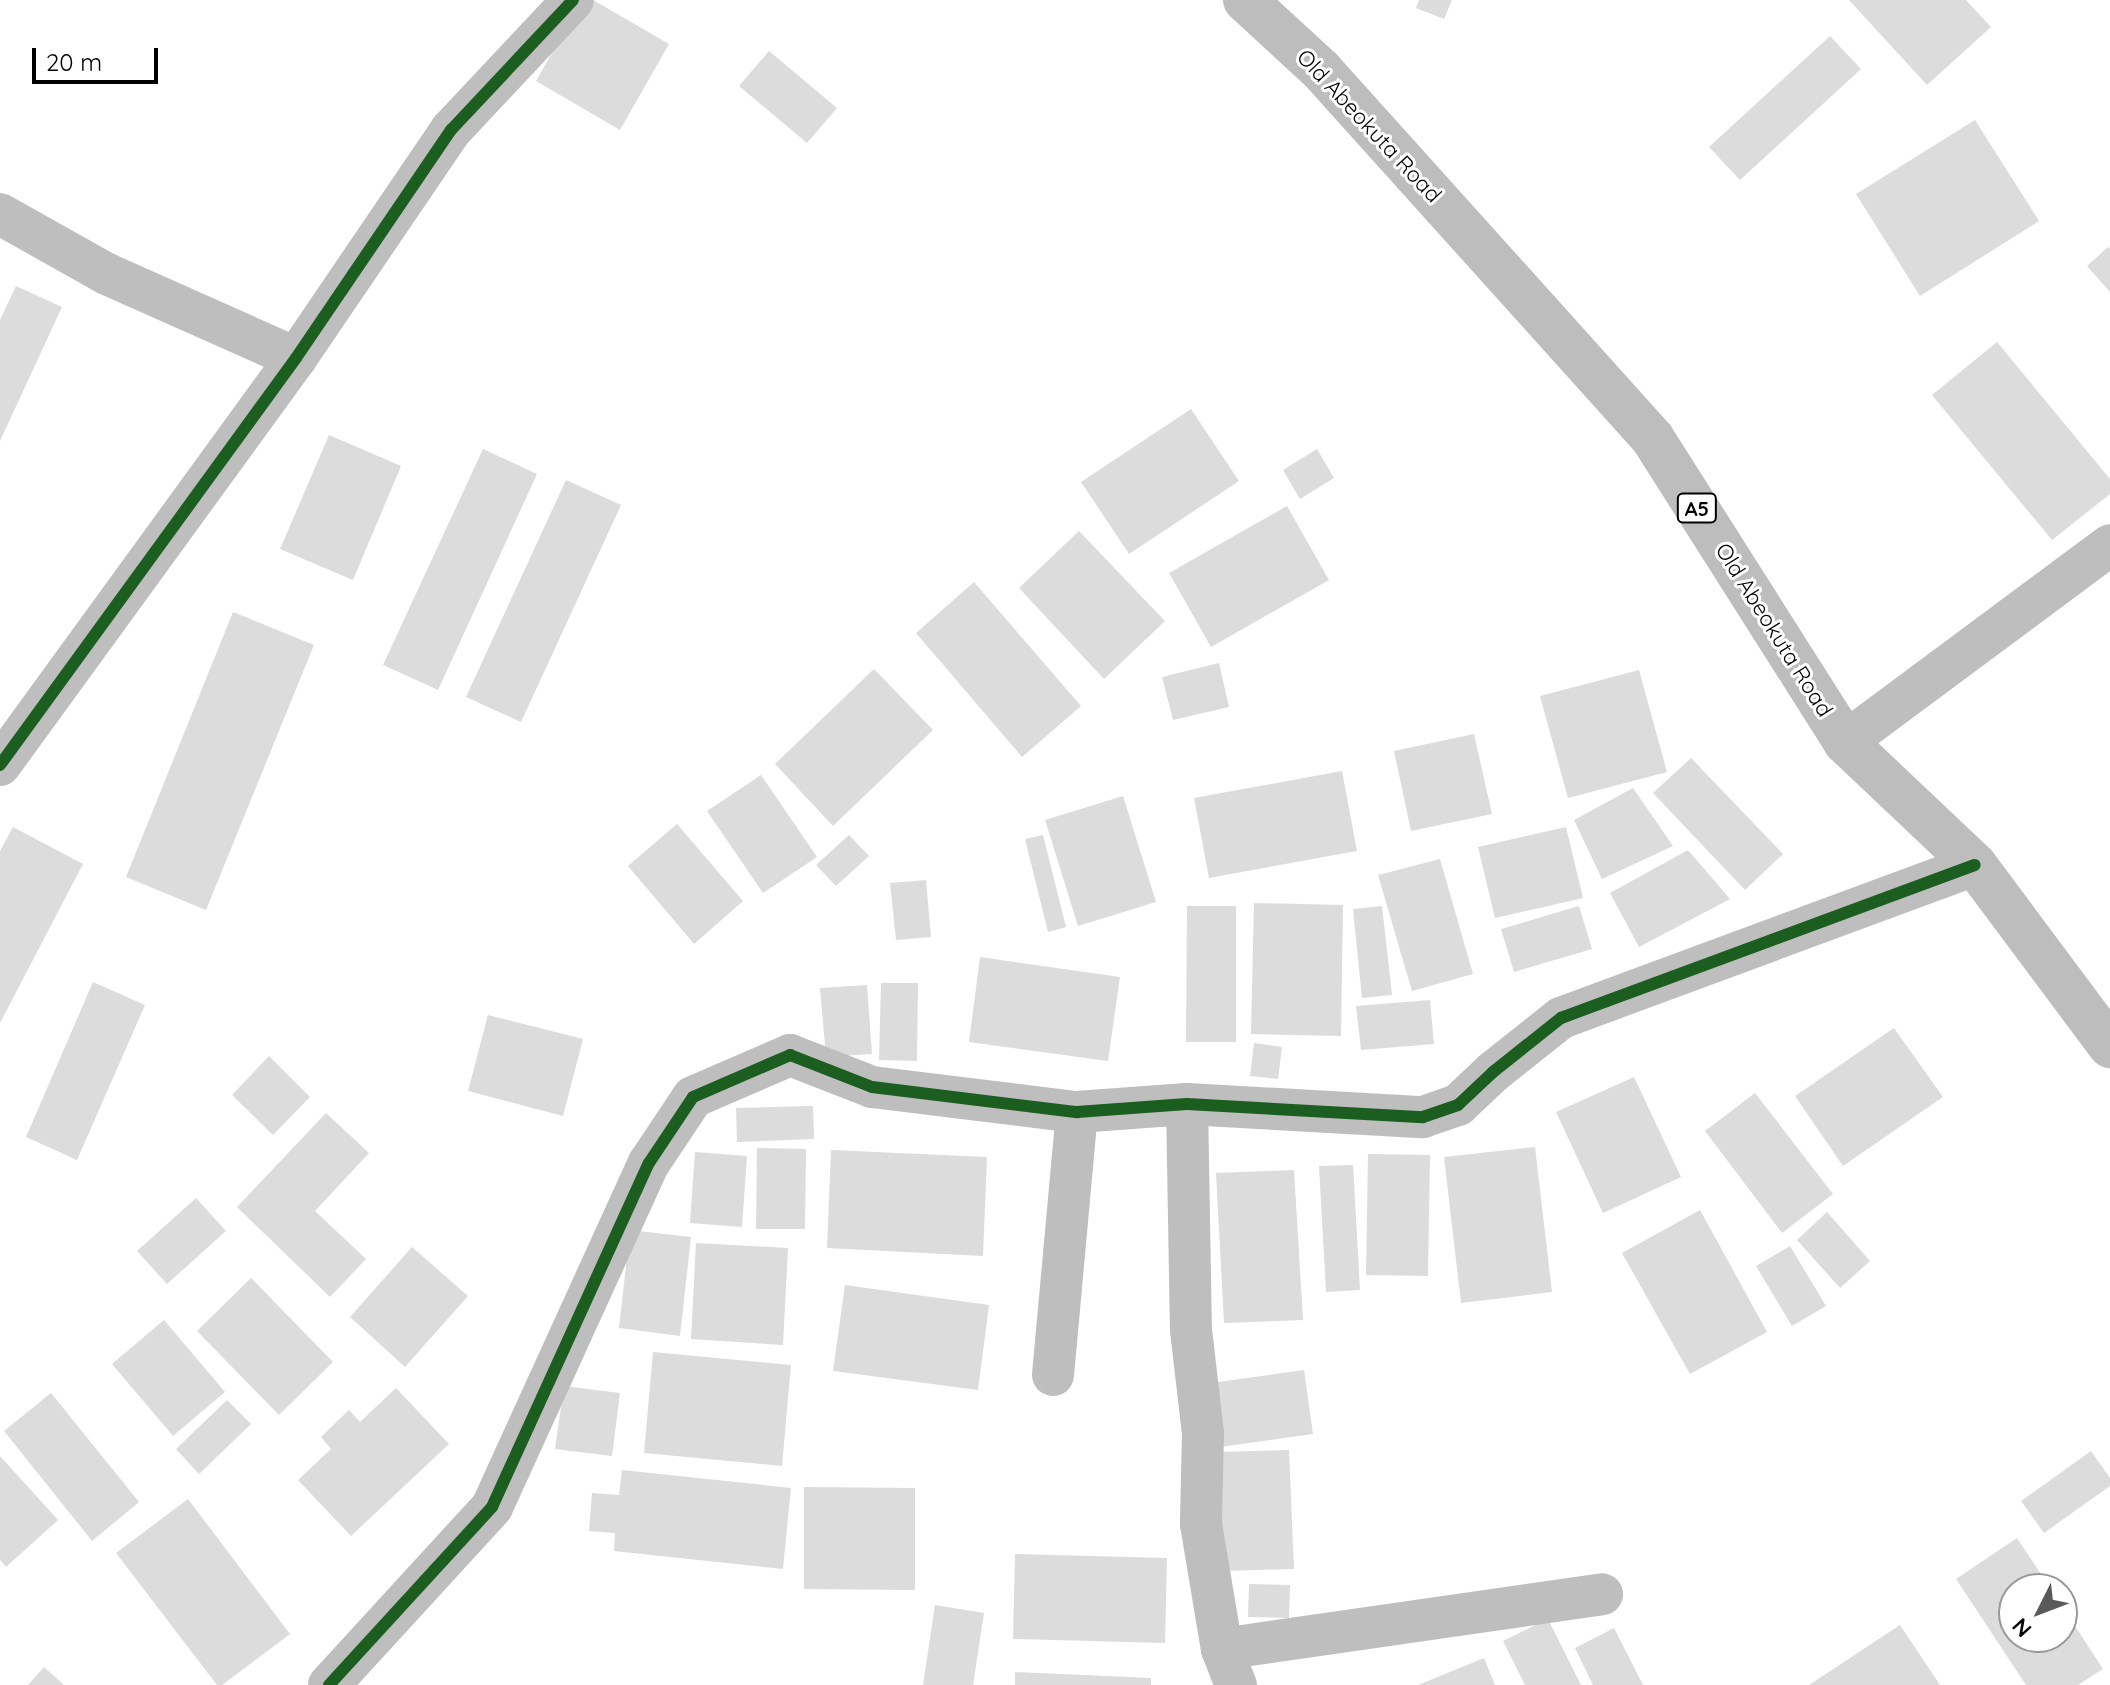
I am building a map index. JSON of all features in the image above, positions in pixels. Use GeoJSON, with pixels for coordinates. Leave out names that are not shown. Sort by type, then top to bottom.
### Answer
{"type":"FeatureCollection","features":[{"type":"Feature","properties":{"kind":"highway","name":"Old Abeokuta Road"},"geometry":{"type":"LineString","coordinates":[[1245,0],[1321,70],[1653,439],[1845,742],[1975,865],[2110,1046]]}},
{"type":"Feature","properties":{"kind":"street"},"geometry":{"type":"LineString","coordinates":[[0,765],[296,358],[451,130],[573,0]]}},
{"type":"Feature","properties":{"kind":"street"},"geometry":{"type":"LineString","coordinates":[[0,214],[107,274],[296,358]]}},
{"type":"Feature","properties":{"kind":"street"},"geometry":{"type":"LineString","coordinates":[[1845,742],[2110,545]]}},
{"type":"Feature","properties":{"kind":"street"},"geometry":{"type":"LineString","coordinates":[[329,1685],[492,1507],[649,1163],[693,1097],[790,1055],[872,1087],[1077,1112],[1187,1104],[1423,1117],[1458,1105],[1561,1018],[1975,865]]}},
{"type":"Feature","properties":{"kind":"street"},"geometry":{"type":"LineString","coordinates":[[1187,1104],[1191,1330],[1203,1433],[1201,1524],[1229,1667],[1602,1594]]}},
{"type":"Feature","properties":{"kind":"street"},"geometry":{"type":"LineString","coordinates":[[1053,1375],[1077,1112]]}},
{"type":"Feature","properties":{"kind":"building"},"geometry":{"type":"Polygon","coordinates":[[[582,0],[593,0],[669,44],[620,130],[536,81],[582,0]]]}},
{"type":"Feature","properties":{"kind":"building"},"geometry":{"type":"Polygon","coordinates":[[[1419,0],[1452,0],[1444,19],[1416,8],[1419,0]]]}},
{"type":"Feature","properties":{"kind":"building"},"geometry":{"type":"Polygon","coordinates":[[[1849,0],[1966,0],[1991,27],[1927,85],[1849,0]]]}},
{"type":"Feature","properties":{"kind":"building"},"geometry":{"type":"Polygon","coordinates":[[[1830,36],[1861,69],[1740,180],[1709,147],[1830,36]]]}},
{"type":"Feature","properties":{"kind":"building"},"geometry":{"type":"Polygon","coordinates":[[[769,51],[837,108],[807,143],[739,86],[769,51]]]}},
{"type":"Feature","properties":{"kind":"building"},"geometry":{"type":"Polygon","coordinates":[[[1975,120],[2039,221],[1920,296],[1856,194],[1975,120]]]}},
{"type":"Feature","properties":{"kind":"building"},"geometry":{"type":"Polygon","coordinates":[[[2108,247],[2110,249],[2110,292],[2087,266],[2108,247]]]}},
{"type":"Feature","properties":{"kind":"building"},"geometry":{"type":"Polygon","coordinates":[[[16,286],[62,307],[0,441],[0,320],[16,286]]]}},
{"type":"Feature","properties":{"kind":"building"},"geometry":{"type":"Polygon","coordinates":[[[1997,342],[2110,479],[2110,494],[2052,540],[1932,395],[1997,342]]]}},
{"type":"Feature","properties":{"kind":"building"},"geometry":{"type":"Polygon","coordinates":[[[1191,409],[1239,481],[1129,554],[1081,482],[1191,409]]]}},
{"type":"Feature","properties":{"kind":"building"},"geometry":{"type":"Polygon","coordinates":[[[329,435],[401,466],[353,580],[280,549],[329,435]]]}},
{"type":"Feature","properties":{"kind":"building"},"geometry":{"type":"Polygon","coordinates":[[[483,449],[537,474],[438,690],[383,665],[483,449]]]}},
{"type":"Feature","properties":{"kind":"building"},"geometry":{"type":"Polygon","coordinates":[[[1317,449],[1334,478],[1300,499],[1283,470],[1317,449]]]}},
{"type":"Feature","properties":{"kind":"building"},"geometry":{"type":"Polygon","coordinates":[[[566,480],[621,505],[521,722],[466,697],[566,480]]]}},
{"type":"Feature","properties":{"kind":"building"},"geometry":{"type":"Polygon","coordinates":[[[1287,506],[1329,580],[1211,647],[1169,573],[1287,506]]]}},
{"type":"Feature","properties":{"kind":"building"},"geometry":{"type":"Polygon","coordinates":[[[1079,531],[1165,621],[1104,679],[1019,588],[1079,531]]]}},
{"type":"Feature","properties":{"kind":"building"},"geometry":{"type":"Polygon","coordinates":[[[974,582],[1081,706],[1022,757],[916,633],[974,582]]]}},
{"type":"Feature","properties":{"kind":"building"},"geometry":{"type":"Polygon","coordinates":[[[233,612],[314,645],[206,910],[126,877],[233,612]]]}},
{"type":"Feature","properties":{"kind":"building"},"geometry":{"type":"Polygon","coordinates":[[[1219,663],[1229,707],[1173,720],[1162,677],[1219,663]]]}},
{"type":"Feature","properties":{"kind":"building"},"geometry":{"type":"Polygon","coordinates":[[[874,669],[933,730],[833,826],[775,764],[874,669]]]}},
{"type":"Feature","properties":{"kind":"building"},"geometry":{"type":"Polygon","coordinates":[[[1639,670],[1667,772],[1568,798],[1540,696],[1639,670]]]}},
{"type":"Feature","properties":{"kind":"building"},"geometry":{"type":"Polygon","coordinates":[[[1474,734],[1492,814],[1411,831],[1394,751],[1474,734]]]}},
{"type":"Feature","properties":{"kind":"building"},"geometry":{"type":"Polygon","coordinates":[[[1691,758],[1783,854],[1745,890],[1653,793],[1691,758]]]}},
{"type":"Feature","properties":{"kind":"building"},"geometry":{"type":"Polygon","coordinates":[[[1342,771],[1357,851],[1209,878],[1194,798],[1342,771]]]}},
{"type":"Feature","properties":{"kind":"building"},"geometry":{"type":"Polygon","coordinates":[[[761,775],[817,857],[763,893],[707,811],[761,775]]]}},
{"type":"Feature","properties":{"kind":"building"},"geometry":{"type":"Polygon","coordinates":[[[1633,788],[1673,846],[1602,879],[1574,820],[1633,788]]]}},
{"type":"Feature","properties":{"kind":"building"},"geometry":{"type":"Polygon","coordinates":[[[1123,796],[1156,902],[1078,926],[1045,820],[1123,796]]]}},
{"type":"Feature","properties":{"kind":"building"},"geometry":{"type":"Polygon","coordinates":[[[677,824],[743,901],[694,944],[628,866],[677,824]]]}},
{"type":"Feature","properties":{"kind":"building"},"geometry":{"type":"Polygon","coordinates":[[[13,827],[83,864],[0,1023],[0,851],[13,827]]]}},
{"type":"Feature","properties":{"kind":"building"},"geometry":{"type":"Polygon","coordinates":[[[1566,827],[1583,898],[1495,918],[1478,847],[1566,827]]]}},
{"type":"Feature","properties":{"kind":"building"},"geometry":{"type":"Polygon","coordinates":[[[849,835],[869,856],[836,886],[816,865],[849,835]]]}},
{"type":"Feature","properties":{"kind":"building"},"geometry":{"type":"Polygon","coordinates":[[[1043,835],[1066,927],[1048,932],[1025,839],[1043,835]]]}},
{"type":"Feature","properties":{"kind":"building"},"geometry":{"type":"Polygon","coordinates":[[[1688,850],[1730,899],[1639,947],[1610,893],[1688,850]]]}},
{"type":"Feature","properties":{"kind":"building"},"geometry":{"type":"Polygon","coordinates":[[[1440,859],[1473,974],[1412,991],[1378,875],[1440,859]]]}},
{"type":"Feature","properties":{"kind":"building"},"geometry":{"type":"Polygon","coordinates":[[[926,880],[931,937],[896,940],[890,883],[926,880]]]}},
{"type":"Feature","properties":{"kind":"building"},"geometry":{"type":"Polygon","coordinates":[[[1254,903],[1343,905],[1341,1036],[1251,1034],[1254,903]]]}},
{"type":"Feature","properties":{"kind":"building"},"geometry":{"type":"Polygon","coordinates":[[[1187,906],[1236,906],[1236,1042],[1186,1042],[1187,906]]]}},
{"type":"Feature","properties":{"kind":"building"},"geometry":{"type":"Polygon","coordinates":[[[1382,906],[1392,995],[1362,998],[1353,909],[1382,906]]]}},
{"type":"Feature","properties":{"kind":"building"},"geometry":{"type":"Polygon","coordinates":[[[1579,906],[1592,949],[1514,972],[1501,929],[1579,906]]]}},
{"type":"Feature","properties":{"kind":"building"},"geometry":{"type":"Polygon","coordinates":[[[980,957],[1120,977],[1108,1061],[969,1042],[980,957]]]}},
{"type":"Feature","properties":{"kind":"building"},"geometry":{"type":"Polygon","coordinates":[[[93,982],[145,1005],[77,1160],[26,1137],[93,982]]]}},
{"type":"Feature","properties":{"kind":"building"},"geometry":{"type":"Polygon","coordinates":[[[881,983],[918,983],[917,1061],[879,1060],[881,983]]]}},
{"type":"Feature","properties":{"kind":"building"},"geometry":{"type":"Polygon","coordinates":[[[867,985],[872,1054],[826,1057],[820,988],[867,985]]]}},
{"type":"Feature","properties":{"kind":"building"},"geometry":{"type":"Polygon","coordinates":[[[1430,1000],[1434,1044],[1361,1050],[1356,1006],[1430,1000]]]}},
{"type":"Feature","properties":{"kind":"building"},"geometry":{"type":"Polygon","coordinates":[[[488,1015],[583,1039],[563,1116],[468,1091],[488,1015]]]}},
{"type":"Feature","properties":{"kind":"building"},"geometry":{"type":"Polygon","coordinates":[[[1894,1028],[1943,1097],[1843,1166],[1795,1096],[1894,1028]]]}},
{"type":"Feature","properties":{"kind":"building"},"geometry":{"type":"Polygon","coordinates":[[[1254,1043],[1282,1047],[1278,1079],[1250,1076],[1254,1043]]]}},
{"type":"Feature","properties":{"kind":"building"},"geometry":{"type":"Polygon","coordinates":[[[269,1056],[310,1097],[273,1135],[232,1095],[269,1056]]]}},
{"type":"Feature","properties":{"kind":"building"},"geometry":{"type":"Polygon","coordinates":[[[1634,1077],[1681,1177],[1603,1213],[1556,1112],[1634,1077]]]}},
{"type":"Feature","properties":{"kind":"building"},"geometry":{"type":"Polygon","coordinates":[[[1755,1093],[1833,1194],[1782,1233],[1705,1131],[1755,1093]]]}},
{"type":"Feature","properties":{"kind":"building"},"geometry":{"type":"Polygon","coordinates":[[[813,1106],[814,1139],[737,1142],[736,1108],[813,1106]]]}},
{"type":"Feature","properties":{"kind":"building"},"geometry":{"type":"Polygon","coordinates":[[[326,1113],[369,1153],[315,1211],[366,1259],[330,1297],[237,1207],[326,1113]]]}},
{"type":"Feature","properties":{"kind":"building"},"geometry":{"type":"Polygon","coordinates":[[[1535,1147],[1552,1292],[1461,1303],[1444,1157],[1535,1147]]]}},
{"type":"Feature","properties":{"kind":"building"},"geometry":{"type":"Polygon","coordinates":[[[757,1148],[806,1149],[805,1229],[756,1229],[757,1148]]]}},
{"type":"Feature","properties":{"kind":"building"},"geometry":{"type":"Polygon","coordinates":[[[831,1150],[987,1157],[983,1256],[827,1248],[831,1150]]]}},
{"type":"Feature","properties":{"kind":"building"},"geometry":{"type":"Polygon","coordinates":[[[695,1152],[747,1156],[742,1227],[690,1223],[695,1152]]]}},
{"type":"Feature","properties":{"kind":"building"},"geometry":{"type":"Polygon","coordinates":[[[1368,1154],[1430,1155],[1428,1276],[1366,1275],[1368,1154]]]}},
{"type":"Feature","properties":{"kind":"building"},"geometry":{"type":"Polygon","coordinates":[[[1353,1165],[1360,1290],[1326,1292],[1319,1166],[1353,1165]]]}},
{"type":"Feature","properties":{"kind":"building"},"geometry":{"type":"Polygon","coordinates":[[[1294,1170],[1303,1320],[1224,1323],[1216,1173],[1294,1170]]]}},
{"type":"Feature","properties":{"kind":"building"},"geometry":{"type":"Polygon","coordinates":[[[196,1198],[226,1231],[167,1284],[137,1251],[196,1198]]]}},
{"type":"Feature","properties":{"kind":"building"},"geometry":{"type":"Polygon","coordinates":[[[1700,1210],[1767,1332],[1690,1374],[1622,1253],[1700,1210]]]}},
{"type":"Feature","properties":{"kind":"building"},"geometry":{"type":"Polygon","coordinates":[[[1827,1212],[1870,1261],[1840,1288],[1797,1240],[1827,1212]]]}},
{"type":"Feature","properties":{"kind":"building"},"geometry":{"type":"Polygon","coordinates":[[[630,1230],[691,1237],[680,1336],[619,1328],[630,1230]]]}},
{"type":"Feature","properties":{"kind":"building"},"geometry":{"type":"Polygon","coordinates":[[[696,1243],[788,1248],[783,1345],[691,1339],[696,1243]]]}},
{"type":"Feature","properties":{"kind":"building"},"geometry":{"type":"Polygon","coordinates":[[[1790,1246],[1826,1306],[1792,1326],[1756,1266],[1790,1246]]]}},
{"type":"Feature","properties":{"kind":"building"},"geometry":{"type":"Polygon","coordinates":[[[412,1247],[468,1296],[405,1367],[350,1317],[412,1247]]]}},
{"type":"Feature","properties":{"kind":"building"},"geometry":{"type":"Polygon","coordinates":[[[251,1278],[333,1362],[279,1415],[197,1331],[251,1278]]]}},
{"type":"Feature","properties":{"kind":"building"},"geometry":{"type":"Polygon","coordinates":[[[845,1285],[989,1305],[978,1390],[833,1371],[845,1285]]]}},
{"type":"Feature","properties":{"kind":"building"},"geometry":{"type":"Polygon","coordinates":[[[164,1320],[225,1392],[173,1436],[112,1364],[164,1320]]]}},
{"type":"Feature","properties":{"kind":"building"},"geometry":{"type":"Polygon","coordinates":[[[653,1352],[791,1365],[782,1466],[644,1453],[653,1352]]]}},
{"type":"Feature","properties":{"kind":"building"},"geometry":{"type":"Polygon","coordinates":[[[1304,1370],[1313,1434],[1220,1447],[1211,1383],[1304,1370]]]}},
{"type":"Feature","properties":{"kind":"building"},"geometry":{"type":"Polygon","coordinates":[[[564,1386],[620,1393],[612,1456],[555,1449],[564,1386]]]}},
{"type":"Feature","properties":{"kind":"building"},"geometry":{"type":"Polygon","coordinates":[[[396,1388],[449,1444],[351,1536],[298,1480],[331,1449],[321,1437],[349,1410],[360,1422],[396,1388]]]}},
{"type":"Feature","properties":{"kind":"building"},"geometry":{"type":"Polygon","coordinates":[[[51,1393],[139,1502],[92,1541],[4,1431],[51,1393]]]}},
{"type":"Feature","properties":{"kind":"building"},"geometry":{"type":"Polygon","coordinates":[[[227,1400],[251,1424],[199,1474],[176,1449],[227,1400]]]}},
{"type":"Feature","properties":{"kind":"building"},"geometry":{"type":"Polygon","coordinates":[[[1289,1450],[1294,1569],[1222,1571],[1218,1452],[1289,1450]]]}},
{"type":"Feature","properties":{"kind":"building"},"geometry":{"type":"Polygon","coordinates":[[[2091,1451],[2110,1478],[2110,1486],[2044,1533],[2021,1501],[2091,1451]]]}},
{"type":"Feature","properties":{"kind":"building"},"geometry":{"type":"Polygon","coordinates":[[[0,1456],[58,1520],[6,1567],[0,1560],[0,1456]]]}},
{"type":"Feature","properties":{"kind":"building"},"geometry":{"type":"Polygon","coordinates":[[[622,1470],[791,1488],[783,1569],[614,1551],[615,1533],[589,1531],[592,1493],[619,1495],[622,1470]]]}},
{"type":"Feature","properties":{"kind":"building"},"geometry":{"type":"Polygon","coordinates":[[[804,1487],[915,1488],[915,1590],[804,1589],[804,1487]]]}},
{"type":"Feature","properties":{"kind":"building"},"geometry":{"type":"Polygon","coordinates":[[[188,1499],[290,1634],[222,1685],[217,1685],[116,1553],[188,1499]]]}},
{"type":"Feature","properties":{"kind":"building"},"geometry":{"type":"Polygon","coordinates":[[[2017,1538],[2040,1573],[1998,1573],[1998,1643],[1956,1579],[2017,1538]]]}},
{"type":"Feature","properties":{"kind":"building"},"geometry":{"type":"Polygon","coordinates":[[[1015,1554],[1167,1558],[1165,1643],[1013,1639],[1015,1554]]]}},
{"type":"Feature","properties":{"kind":"building"},"geometry":{"type":"Polygon","coordinates":[[[1249,1584],[1290,1585],[1289,1618],[1248,1617],[1249,1584]]]}},
{"type":"Feature","properties":{"kind":"building"},"geometry":{"type":"Polygon","coordinates":[[[935,1605],[984,1613],[973,1685],[923,1685],[935,1605]]]}},
{"type":"Feature","properties":{"kind":"building"},"geometry":{"type":"Polygon","coordinates":[[[1548,1619],[1581,1685],[1525,1685],[1503,1641],[1548,1619]]]}},
{"type":"Feature","properties":{"kind":"building"},"geometry":{"type":"Polygon","coordinates":[[[1900,1625],[1940,1685],[1809,1685],[1900,1625]]]}},
{"type":"Feature","properties":{"kind":"building"},"geometry":{"type":"Polygon","coordinates":[[[1614,1628],[1643,1685],[1593,1685],[1575,1648],[1614,1628]]]}},
{"type":"Feature","properties":{"kind":"building"},"geometry":{"type":"Polygon","coordinates":[[[2078,1631],[2103,1669],[2078,1685],[2026,1685],[2005,1653],[2078,1653],[2078,1631]]]}},
{"type":"Feature","properties":{"kind":"building"},"geometry":{"type":"Polygon","coordinates":[[[1484,1658],[1495,1685],[1418,1685],[1484,1658]]]}},
{"type":"Feature","properties":{"kind":"building"},"geometry":{"type":"Polygon","coordinates":[[[44,1667],[64,1685],[28,1685],[44,1667]]]}},
{"type":"Feature","properties":{"kind":"building"},"geometry":{"type":"Polygon","coordinates":[[[1015,1672],[1151,1678],[1151,1685],[1015,1685],[1015,1672]]]}},
{"type":"Feature","properties":{"kind":"cycle path"},"geometry":{"type":"LineString","coordinates":[[0,765],[296,358],[451,130],[573,0]]}},
{"type":"Feature","properties":{"kind":"cycle path"},"geometry":{"type":"LineString","coordinates":[[329,1685],[492,1507],[649,1163],[693,1097],[790,1055],[872,1087],[1077,1112],[1187,1104],[1423,1117],[1458,1105],[1493,1072],[1561,1018],[1975,865]]}}]}
